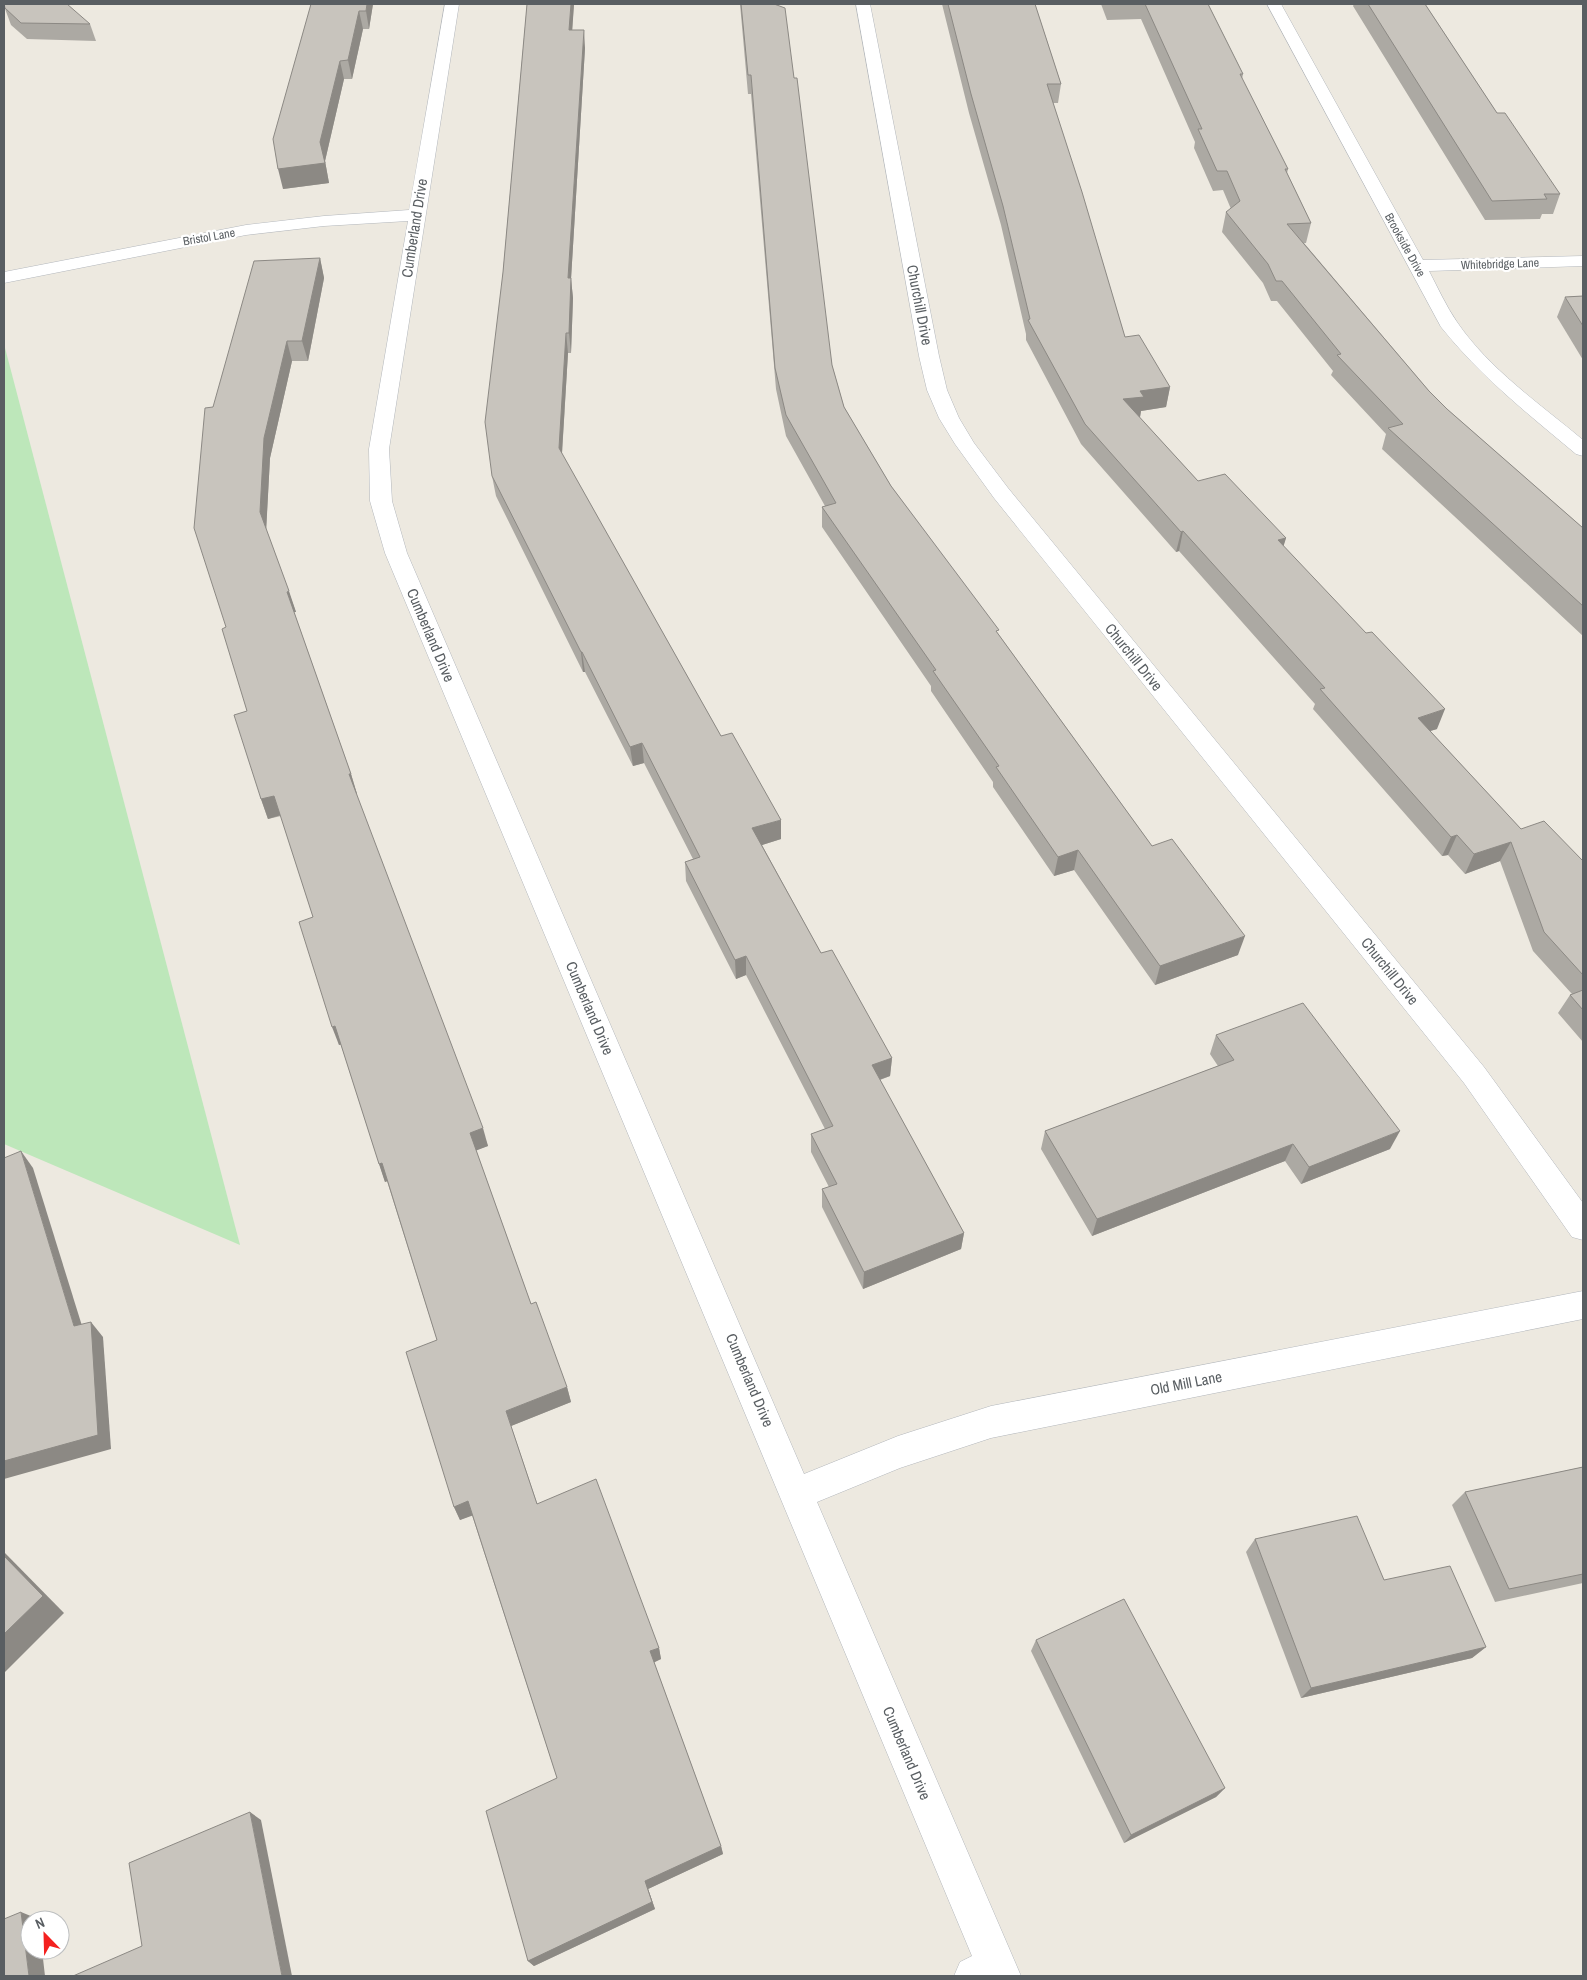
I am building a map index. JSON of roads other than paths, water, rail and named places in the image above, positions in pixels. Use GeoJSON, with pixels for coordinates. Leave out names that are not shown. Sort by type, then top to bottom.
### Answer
{"type":"FeatureCollection","features":[{"type":"Feature","properties":{"kind":"street","name":"Cumberland Drive"},"geometry":{"type":"LineString","coordinates":[[452,4],[379,449],[381,501],[396,553],[798,1493],[990,1972]]}},
{"type":"Feature","properties":{"kind":"street","name":"Churchill Drive"},"geometry":{"type":"LineString","coordinates":[[863,4],[929,356],[938,392],[951,420],[973,455],[1001,493],[1474,1075],[1583,1228]]}},
{"type":"Feature","properties":{"kind":"street","name":"Brookside Drive"},"geometry":{"type":"LineString","coordinates":[[1274,4],[1448,323],[1463,342],[1505,384],[1583,450]]}},
{"type":"Feature","properties":{"kind":"street","name":"Bristol Lane"},"geometry":{"type":"LineString","coordinates":[[4,278],[246,230],[324,221],[416,216]]}},
{"type":"Feature","properties":{"kind":"street","name":"Whitebridge Lane"},"geometry":{"type":"LineString","coordinates":[[1416,266],[1583,261]]}},
{"type":"Feature","properties":{"kind":"street","name":"Old Mill Lane"},"geometry":{"type":"LineString","coordinates":[[798,1493],[898,1452],[991,1422],[1583,1305]]}}]}
